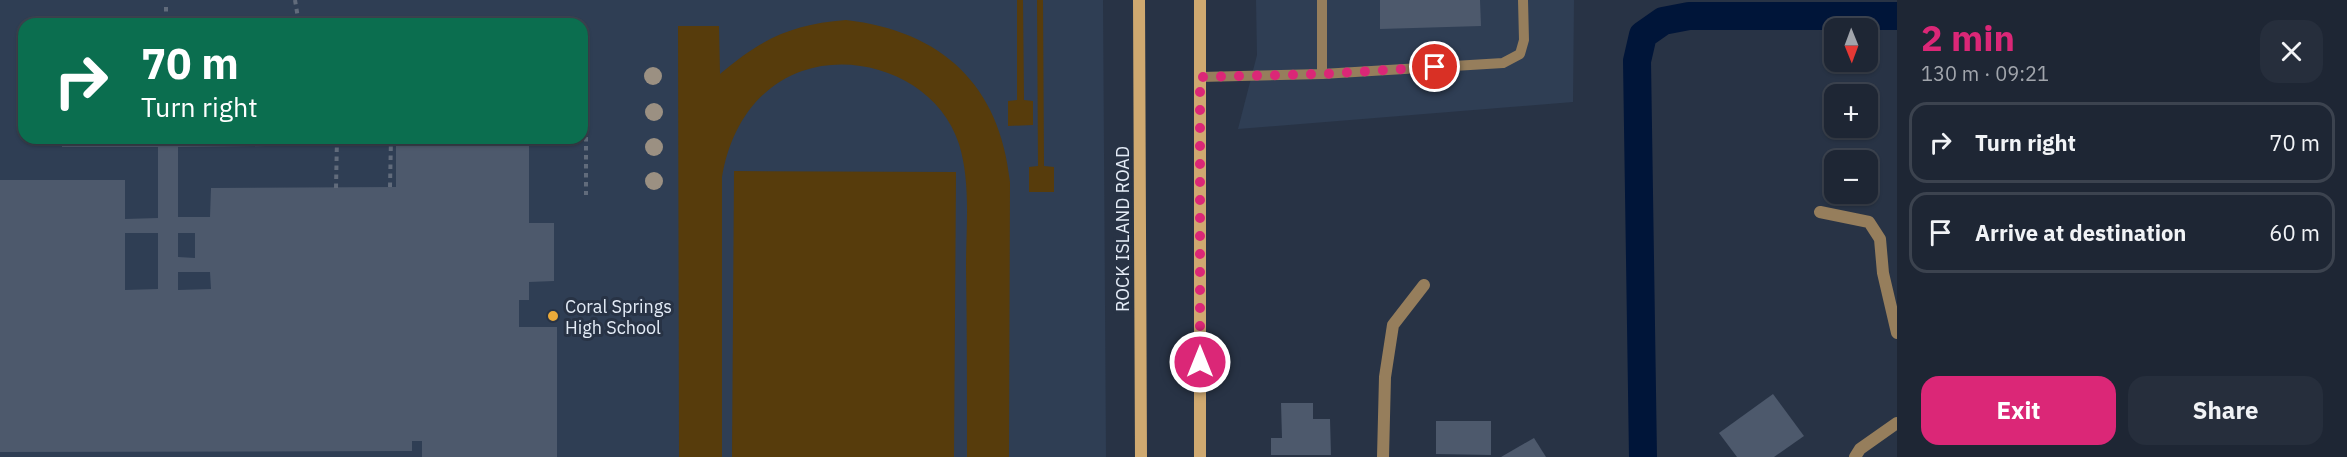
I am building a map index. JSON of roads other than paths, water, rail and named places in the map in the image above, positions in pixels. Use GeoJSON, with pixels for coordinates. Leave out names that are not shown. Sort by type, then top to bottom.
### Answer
{"type":"FeatureCollection","features":[{"type":"Feature","properties":{"kind":"main road","name":"ROCK ISLAND ROAD"},"geometry":{"type":"LineString","coordinates":[[1139,0],[1141,457]]}},
{"type":"Feature","properties":{"kind":"main road"},"geometry":{"type":"LineString","coordinates":[[1200,0],[1200,457]]}},
{"type":"Feature","properties":{"kind":"street"},"geometry":{"type":"LineString","coordinates":[[1820,212],[1869,222],[1880,239],[1882,273],[1897,333]]}},
{"type":"Feature","properties":{"kind":"street"},"geometry":{"type":"LineString","coordinates":[[1383,457],[1385,377],[1392,325],[1424,285]]}},
{"type":"Feature","properties":{"kind":"street"},"geometry":{"type":"LineString","coordinates":[[1855,457],[1860,449],[1897,423]]}},
{"type":"Feature","properties":{"kind":"lane"},"geometry":{"type":"LineString","coordinates":[[1322,0],[1323,74]]}},
{"type":"Feature","properties":{"kind":"lane"},"geometry":{"type":"LineString","coordinates":[[1200,77],[1323,74],[1503,63],[1520,54],[1524,40],[1523,0]]}},
{"type":"Feature","properties":{"kind":"waterway"},"geometry":{"type":"LineString","coordinates":[[1643,457],[1637,61],[1643,35],[1663,21],[1689,16],[1897,16]]}},
{"type":"Feature","properties":{"kind":"place","name":"Coral Springs High School"},"geometry":{"type":"Point","coordinates":[553,316]}}]}
